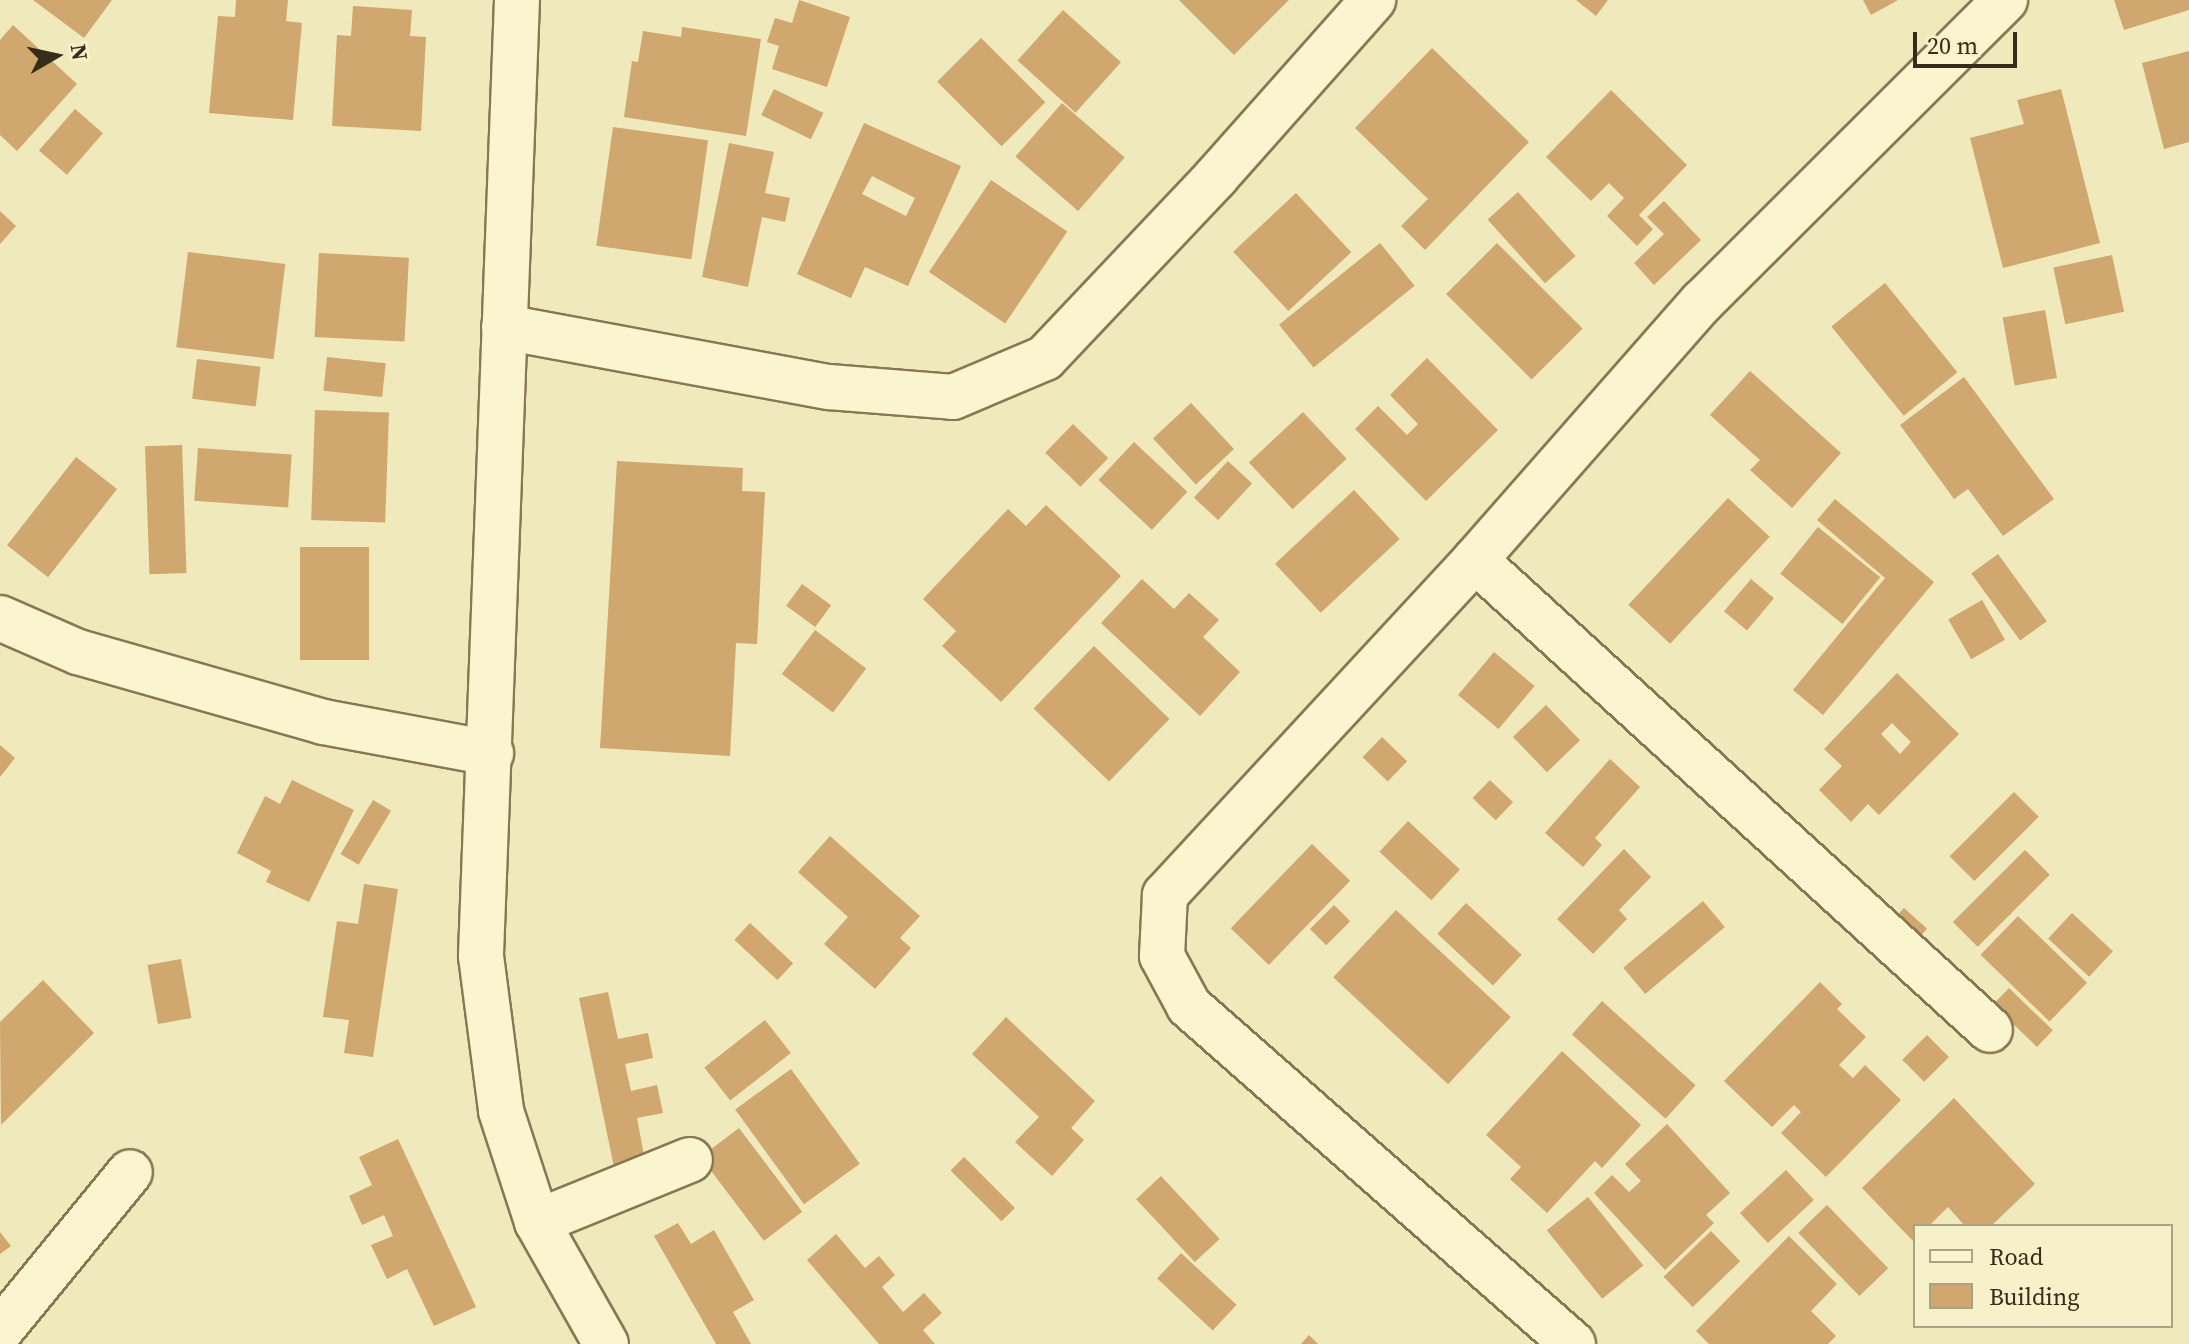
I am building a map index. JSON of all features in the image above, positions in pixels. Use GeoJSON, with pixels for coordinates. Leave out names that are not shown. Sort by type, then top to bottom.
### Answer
{"type":"FeatureCollection","features":[{"type":"Feature","properties":{"kind":"street"},"geometry":{"type":"LineString","coordinates":[[517,0],[481,956],[501,1111],[537,1222],[606,1344]]}},
{"type":"Feature","properties":{"kind":"street"},"geometry":{"type":"LineString","coordinates":[[504,327],[829,387],[953,397],[1045,358],[1216,177],[1373,0]]}},
{"type":"Feature","properties":{"kind":"street"},"geometry":{"type":"LineString","coordinates":[[1573,1344],[1189,1006],[1162,956],[1165,895],[1475,560],[1702,302],[2005,0]]}},
{"type":"Feature","properties":{"kind":"street"},"geometry":{"type":"LineString","coordinates":[[1475,560],[1990,1030]]}},
{"type":"Feature","properties":{"kind":"street"},"geometry":{"type":"LineString","coordinates":[[0,618],[78,652],[323,722],[491,753]]}},
{"type":"Feature","properties":{"kind":"street"},"geometry":{"type":"LineString","coordinates":[[537,1222],[690,1160]]}},
{"type":"Feature","properties":{"kind":"street"},"geometry":{"type":"LineString","coordinates":[[0,1331],[130,1172]]}},
{"type":"Feature","properties":{"kind":"building"},"geometry":{"type":"Polygon","coordinates":[[[33,0],[112,0],[84,38],[33,0]]]}},
{"type":"Feature","properties":{"kind":"building"},"geometry":{"type":"Polygon","coordinates":[[[236,0],[288,0],[286,21],[302,23],[293,120],[209,113],[218,16],[235,17],[236,0]]]}},
{"type":"Feature","properties":{"kind":"building"},"geometry":{"type":"Polygon","coordinates":[[[799,0],[850,17],[827,87],[772,69],[779,46],[767,42],[775,18],[792,23],[799,0]]]}},
{"type":"Feature","properties":{"kind":"building"},"geometry":{"type":"Polygon","coordinates":[[[1179,0],[1289,0],[1234,55],[1179,0]]]}},
{"type":"Feature","properties":{"kind":"building"},"geometry":{"type":"Polygon","coordinates":[[[1576,0],[1608,0],[1596,16],[1576,0]]]}},
{"type":"Feature","properties":{"kind":"building"},"geometry":{"type":"Polygon","coordinates":[[[1863,0],[1898,0],[1871,15],[1863,0]]]}},
{"type":"Feature","properties":{"kind":"building"},"geometry":{"type":"Polygon","coordinates":[[[2114,0],[2189,0],[2189,10],[2124,30],[2114,0]]]}},
{"type":"Feature","properties":{"kind":"building"},"geometry":{"type":"Polygon","coordinates":[[[353,6],[412,10],[410,36],[426,37],[421,131],[332,126],[337,35],[351,36],[353,6]]]}},
{"type":"Feature","properties":{"kind":"building"},"geometry":{"type":"Polygon","coordinates":[[[1063,10],[1121,62],[1075,113],[1017,61],[1063,10]]]}},
{"type":"Feature","properties":{"kind":"building"},"geometry":{"type":"Polygon","coordinates":[[[13,25],[77,84],[17,151],[0,135],[0,40],[13,25]]]}},
{"type":"Feature","properties":{"kind":"building"},"geometry":{"type":"Polygon","coordinates":[[[682,27],[761,39],[746,136],[624,117],[632,61],[638,62],[643,31],[681,37],[682,27]]]}},
{"type":"Feature","properties":{"kind":"building"},"geometry":{"type":"Polygon","coordinates":[[[981,38],[1045,102],[1002,146],[937,82],[981,38]]]}},
{"type":"Feature","properties":{"kind":"building"},"geometry":{"type":"Polygon","coordinates":[[[1432,48],[1529,142],[1425,250],[1401,226],[1428,199],[1355,128],[1432,48]]]}},
{"type":"Feature","properties":{"kind":"building"},"geometry":{"type":"Polygon","coordinates":[[[2189,51],[2189,142],[2164,149],[2142,63],[2189,51]]]}},
{"type":"Feature","properties":{"kind":"building"},"geometry":{"type":"Polygon","coordinates":[[[774,89],[823,113],[811,139],[761,115],[774,89]]]}},
{"type":"Feature","properties":{"kind":"building"},"geometry":{"type":"Polygon","coordinates":[[[2061,89],[2100,243],[2003,268],[1970,138],[2024,124],[2017,100],[2061,89]]]}},
{"type":"Feature","properties":{"kind":"building"},"geometry":{"type":"Polygon","coordinates":[[[1611,90],[1687,165],[1639,215],[1653,229],[1637,246],[1607,216],[1624,198],[1609,183],[1591,201],[1546,157],[1611,90]]]}},
{"type":"Feature","properties":{"kind":"building"},"geometry":{"type":"Polygon","coordinates":[[[1062,103],[1125,157],[1078,211],[1015,157],[1062,103]]]}},
{"type":"Feature","properties":{"kind":"building"},"geometry":{"type":"Polygon","coordinates":[[[75,109],[103,133],[67,175],[39,151],[75,109]]]}},
{"type":"Feature","properties":{"kind":"building"},"geometry":{"type":"Polygon","coordinates":[[[864,123],[961,166],[908,286],[865,267],[851,298],[797,274],[864,123]],[[872,176],[862,194],[906,216],[915,198],[872,176]]]}},
{"type":"Feature","properties":{"kind":"building"},"geometry":{"type":"Polygon","coordinates":[[[613,127],[708,140],[691,259],[596,246],[613,127]]]}},
{"type":"Feature","properties":{"kind":"building"},"geometry":{"type":"Polygon","coordinates":[[[729,143],[774,152],[765,193],[790,198],[785,222],[762,217],[748,287],[702,277],[729,143]]]}},
{"type":"Feature","properties":{"kind":"building"},"geometry":{"type":"Polygon","coordinates":[[[991,180],[1067,231],[1005,323],[929,272],[991,180]]]}},
{"type":"Feature","properties":{"kind":"building"},"geometry":{"type":"Polygon","coordinates":[[[1518,192],[1576,256],[1545,283],[1488,219],[1518,192]]]}},
{"type":"Feature","properties":{"kind":"building"},"geometry":{"type":"Polygon","coordinates":[[[1296,193],[1351,252],[1288,311],[1233,252],[1296,193]]]}},
{"type":"Feature","properties":{"kind":"building"},"geometry":{"type":"Polygon","coordinates":[[[1664,201],[1701,240],[1654,285],[1634,263],[1664,234],[1647,217],[1664,201]]]}},
{"type":"Feature","properties":{"kind":"building"},"geometry":{"type":"Polygon","coordinates":[[[0,211],[16,226],[0,244],[0,211]]]}},
{"type":"Feature","properties":{"kind":"building"},"geometry":{"type":"Polygon","coordinates":[[[1380,243],[1415,286],[1314,368],[1279,325],[1380,243]]]}},
{"type":"Feature","properties":{"kind":"building"},"geometry":{"type":"Polygon","coordinates":[[[1497,243],[1583,329],[1532,379],[1446,294],[1497,243]]]}},
{"type":"Feature","properties":{"kind":"building"},"geometry":{"type":"Polygon","coordinates":[[[188,252],[285,264],[274,359],[176,347],[188,252]]]}},
{"type":"Feature","properties":{"kind":"building"},"geometry":{"type":"Polygon","coordinates":[[[319,253],[409,258],[404,342],[315,337],[319,253]]]}},
{"type":"Feature","properties":{"kind":"building"},"geometry":{"type":"Polygon","coordinates":[[[2112,255],[2124,312],[2065,324],[2053,267],[2112,255]]]}},
{"type":"Feature","properties":{"kind":"building"},"geometry":{"type":"Polygon","coordinates":[[[1885,283],[1957,372],[1904,416],[1831,326],[1885,283]]]}},
{"type":"Feature","properties":{"kind":"building"},"geometry":{"type":"Polygon","coordinates":[[[2045,310],[2057,378],[2015,385],[2003,317],[2045,310]]]}},
{"type":"Feature","properties":{"kind":"building"},"geometry":{"type":"Polygon","coordinates":[[[327,357],[386,363],[382,397],[323,391],[327,357]]]}},
{"type":"Feature","properties":{"kind":"building"},"geometry":{"type":"Polygon","coordinates":[[[1427,358],[1498,430],[1426,501],[1355,429],[1378,406],[1407,435],[1418,424],[1390,395],[1427,358]]]}},
{"type":"Feature","properties":{"kind":"building"},"geometry":{"type":"Polygon","coordinates":[[[197,359],[261,367],[256,407],[192,399],[197,359]]]}},
{"type":"Feature","properties":{"kind":"building"},"geometry":{"type":"Polygon","coordinates":[[[1750,371],[1841,453],[1792,508],[1750,470],[1760,460],[1710,415],[1750,371]]]}},
{"type":"Feature","properties":{"kind":"building"},"geometry":{"type":"Polygon","coordinates":[[[1964,377],[2054,499],[2003,536],[1968,489],[1954,499],[1900,425],[1964,377]]]}},
{"type":"Feature","properties":{"kind":"building"},"geometry":{"type":"Polygon","coordinates":[[[1191,403],[1234,449],[1196,485],[1153,438],[1191,403]]]}},
{"type":"Feature","properties":{"kind":"building"},"geometry":{"type":"Polygon","coordinates":[[[315,410],[389,413],[385,523],[311,520],[315,410]]]}},
{"type":"Feature","properties":{"kind":"building"},"geometry":{"type":"Polygon","coordinates":[[[1303,412],[1347,459],[1293,509],[1249,462],[1303,412]]]}},
{"type":"Feature","properties":{"kind":"building"},"geometry":{"type":"Polygon","coordinates":[[[1073,424],[1108,458],[1080,487],[1045,453],[1073,424]]]}},
{"type":"Feature","properties":{"kind":"building"},"geometry":{"type":"Polygon","coordinates":[[[1134,442],[1187,492],[1152,530],[1099,480],[1134,442]]]}},
{"type":"Feature","properties":{"kind":"building"},"geometry":{"type":"Polygon","coordinates":[[[182,445],[186,573],[149,574],[145,446],[182,445]]]}},
{"type":"Feature","properties":{"kind":"building"},"geometry":{"type":"Polygon","coordinates":[[[198,448],[292,455],[288,507],[194,501],[198,448]]]}},
{"type":"Feature","properties":{"kind":"building"},"geometry":{"type":"Polygon","coordinates":[[[76,457],[117,489],[48,577],[7,545],[76,457]]]}},
{"type":"Feature","properties":{"kind":"building"},"geometry":{"type":"Polygon","coordinates":[[[617,461],[743,468],[742,491],[765,492],[757,644],[736,643],[730,756],[600,748],[617,461]]]}},
{"type":"Feature","properties":{"kind":"building"},"geometry":{"type":"Polygon","coordinates":[[[1228,461],[1252,484],[1218,520],[1194,498],[1228,461]]]}},
{"type":"Feature","properties":{"kind":"building"},"geometry":{"type":"Polygon","coordinates":[[[1354,490],[1400,539],[1321,613],[1275,564],[1354,490]]]}},
{"type":"Feature","properties":{"kind":"building"},"geometry":{"type":"Polygon","coordinates":[[[1728,498],[1770,537],[1670,644],[1628,605],[1728,498]]]}},
{"type":"Feature","properties":{"kind":"building"},"geometry":{"type":"Polygon","coordinates":[[[1835,499],[1934,582],[1823,715],[1793,690],[1885,578],[1817,520],[1835,499]]]}},
{"type":"Feature","properties":{"kind":"building"},"geometry":{"type":"Polygon","coordinates":[[[1046,505],[1121,576],[1001,702],[942,646],[956,631],[923,599],[1008,509],[1026,526],[1046,505]]]}},
{"type":"Feature","properties":{"kind":"building"},"geometry":{"type":"Polygon","coordinates":[[[1818,527],[1880,577],[1842,624],[1780,574],[1818,527]]]}},
{"type":"Feature","properties":{"kind":"building"},"geometry":{"type":"Polygon","coordinates":[[[300,547],[369,547],[369,660],[300,660],[300,547]]]}},
{"type":"Feature","properties":{"kind":"building"},"geometry":{"type":"Polygon","coordinates":[[[1998,554],[2047,621],[2020,641],[1971,573],[1998,554]]]}},
{"type":"Feature","properties":{"kind":"building"},"geometry":{"type":"Polygon","coordinates":[[[1142,579],[1174,609],[1189,593],[1219,620],[1203,637],[1240,672],[1200,716],[1101,623],[1142,579]]]}},
{"type":"Feature","properties":{"kind":"building"},"geometry":{"type":"Polygon","coordinates":[[[1751,579],[1774,598],[1747,630],[1724,611],[1751,579]]]}},
{"type":"Feature","properties":{"kind":"building"},"geometry":{"type":"Polygon","coordinates":[[[802,584],[831,605],[815,627],[786,606],[802,584]]]}},
{"type":"Feature","properties":{"kind":"building"},"geometry":{"type":"Polygon","coordinates":[[[1982,600],[2005,640],[1971,659],[1948,620],[1982,600]]]}},
{"type":"Feature","properties":{"kind":"building"},"geometry":{"type":"Polygon","coordinates":[[[815,630],[866,669],[833,712],[782,674],[815,630]]]}},
{"type":"Feature","properties":{"kind":"building"},"geometry":{"type":"Polygon","coordinates":[[[1094,646],[1170,719],[1109,782],[1034,709],[1094,646]]]}},
{"type":"Feature","properties":{"kind":"building"},"geometry":{"type":"Polygon","coordinates":[[[1494,652],[1535,686],[1499,729],[1458,695],[1494,652]]]}},
{"type":"Feature","properties":{"kind":"building"},"geometry":{"type":"Polygon","coordinates":[[[1897,673],[1959,734],[1879,815],[1868,804],[1851,822],[1819,790],[1842,766],[1824,749],[1897,673]],[[1892,723],[1881,734],[1900,754],[1911,742],[1892,723]]]}},
{"type":"Feature","properties":{"kind":"building"},"geometry":{"type":"Polygon","coordinates":[[[1546,705],[1580,740],[1547,772],[1513,737],[1546,705]]]}},
{"type":"Feature","properties":{"kind":"building"},"geometry":{"type":"Polygon","coordinates":[[[1382,737],[1407,761],[1388,781],[1363,757],[1382,737]]]}},
{"type":"Feature","properties":{"kind":"building"},"geometry":{"type":"Polygon","coordinates":[[[0,745],[15,758],[0,777],[0,745]]]}},
{"type":"Feature","properties":{"kind":"building"},"geometry":{"type":"Polygon","coordinates":[[[1610,759],[1640,787],[1595,838],[1602,845],[1583,867],[1545,833],[1610,759]]]}},
{"type":"Feature","properties":{"kind":"building"},"geometry":{"type":"Polygon","coordinates":[[[292,780],[354,810],[309,902],[266,882],[271,871],[237,853],[265,796],[280,804],[292,780]]]}},
{"type":"Feature","properties":{"kind":"building"},"geometry":{"type":"Polygon","coordinates":[[[1490,780],[1513,802],[1496,820],[1473,798],[1490,780]]]}},
{"type":"Feature","properties":{"kind":"building"},"geometry":{"type":"Polygon","coordinates":[[[2014,792],[2039,817],[1974,881],[1950,856],[2014,792]]]}},
{"type":"Feature","properties":{"kind":"building"},"geometry":{"type":"Polygon","coordinates":[[[373,800],[391,811],[359,865],[341,854],[373,800]]]}},
{"type":"Feature","properties":{"kind":"building"},"geometry":{"type":"Polygon","coordinates":[[[1408,821],[1460,869],[1431,900],[1379,852],[1408,821]]]}},
{"type":"Feature","properties":{"kind":"building"},"geometry":{"type":"Polygon","coordinates":[[[830,836],[920,916],[900,938],[911,948],[875,989],[824,944],[848,917],[798,872],[830,836]]]}},
{"type":"Feature","properties":{"kind":"building"},"geometry":{"type":"Polygon","coordinates":[[[1312,844],[1350,881],[1269,965],[1231,928],[1312,844]]]}},
{"type":"Feature","properties":{"kind":"building"},"geometry":{"type":"Polygon","coordinates":[[[1624,849],[1651,877],[1619,910],[1627,919],[1593,954],[1557,919],[1624,849]]]}},
{"type":"Feature","properties":{"kind":"building"},"geometry":{"type":"Polygon","coordinates":[[[2025,850],[2050,875],[1978,947],[1953,922],[2025,850]]]}},
{"type":"Feature","properties":{"kind":"building"},"geometry":{"type":"Polygon","coordinates":[[[364,884],[398,889],[373,1057],[344,1053],[349,1020],[323,1017],[337,921],[358,924],[364,884]]]}},
{"type":"Feature","properties":{"kind":"building"},"geometry":{"type":"Polygon","coordinates":[[[1703,901],[1725,927],[1645,994],[1623,968],[1703,901]]]}},
{"type":"Feature","properties":{"kind":"building"},"geometry":{"type":"Polygon","coordinates":[[[1466,903],[1522,955],[1493,986],[1437,934],[1466,903]]]}},
{"type":"Feature","properties":{"kind":"building"},"geometry":{"type":"Polygon","coordinates":[[[1334,905],[1350,921],[1326,945],[1310,929],[1334,905]]]}},
{"type":"Feature","properties":{"kind":"building"},"geometry":{"type":"Polygon","coordinates":[[[1904,908],[1927,929],[1914,943],[1891,922],[1904,908]]]}},
{"type":"Feature","properties":{"kind":"building"},"geometry":{"type":"Polygon","coordinates":[[[1396,910],[1511,1017],[1448,1084],[1333,977],[1396,910]]]}},
{"type":"Feature","properties":{"kind":"building"},"geometry":{"type":"Polygon","coordinates":[[[2072,913],[2113,951],[2089,977],[2048,939],[2072,913]]]}},
{"type":"Feature","properties":{"kind":"building"},"geometry":{"type":"Polygon","coordinates":[[[2018,916],[2087,983],[2050,1022],[1980,955],[2018,916]]]}},
{"type":"Feature","properties":{"kind":"building"},"geometry":{"type":"Polygon","coordinates":[[[750,923],[793,963],[777,980],[734,940],[750,923]]]}},
{"type":"Feature","properties":{"kind":"building"},"geometry":{"type":"Polygon","coordinates":[[[181,959],[191,1018],[158,1024],[148,965],[181,959]]]}},
{"type":"Feature","properties":{"kind":"building"},"geometry":{"type":"Polygon","coordinates":[[[43,980],[94,1033],[1,1125],[0,1022],[43,980]]]}},
{"type":"Feature","properties":{"kind":"building"},"geometry":{"type":"Polygon","coordinates":[[[1820,982],[1842,1004],[1837,1009],[1866,1037],[1839,1065],[1853,1078],[1865,1065],[1901,1100],[1826,1177],[1781,1133],[1801,1112],[1794,1105],[1772,1127],[1724,1081],[1820,982]]]}},
{"type":"Feature","properties":{"kind":"building"},"geometry":{"type":"Polygon","coordinates":[[[2009,988],[2053,1030],[2037,1047],[1993,1005],[2009,988]]]}},
{"type":"Feature","properties":{"kind":"building"},"geometry":{"type":"Polygon","coordinates":[[[608,992],[618,1039],[648,1033],[653,1058],[625,1064],[631,1091],[657,1085],[663,1113],[637,1118],[646,1166],[615,1172],[579,998],[608,992]]]}},
{"type":"Feature","properties":{"kind":"building"},"geometry":{"type":"Polygon","coordinates":[[[1602,1001],[1696,1085],[1666,1119],[1572,1034],[1602,1001]]]}},
{"type":"Feature","properties":{"kind":"building"},"geometry":{"type":"Polygon","coordinates":[[[1006,1017],[1095,1101],[1071,1128],[1084,1140],[1052,1176],[1015,1142],[1039,1117],[972,1054],[1006,1017]]]}},
{"type":"Feature","properties":{"kind":"building"},"geometry":{"type":"Polygon","coordinates":[[[765,1020],[791,1053],[730,1101],[704,1067],[765,1020]]]}},
{"type":"Feature","properties":{"kind":"building"},"geometry":{"type":"Polygon","coordinates":[[[1927,1035],[1949,1057],[1924,1082],[1902,1060],[1927,1035]]]}},
{"type":"Feature","properties":{"kind":"building"},"geometry":{"type":"Polygon","coordinates":[[[1562,1051],[1641,1125],[1602,1168],[1595,1161],[1547,1213],[1510,1179],[1521,1167],[1486,1135],[1562,1051]]]}},
{"type":"Feature","properties":{"kind":"building"},"geometry":{"type":"Polygon","coordinates":[[[791,1069],[860,1164],[804,1204],[735,1110],[791,1069]]]}},
{"type":"Feature","properties":{"kind":"building"},"geometry":{"type":"Polygon","coordinates":[[[1954,1098],[2035,1184],[1993,1224],[1963,1224],[1948,1207],[1931,1224],[1913,1224],[1913,1241],[1862,1188],[1954,1098]]]}},
{"type":"Feature","properties":{"kind":"building"},"geometry":{"type":"Polygon","coordinates":[[[1667,1124],[1730,1193],[1706,1215],[1714,1223],[1665,1270],[1594,1193],[1612,1175],[1629,1192],[1641,1181],[1625,1164],[1667,1124]]]}},
{"type":"Feature","properties":{"kind":"building"},"geometry":{"type":"Polygon","coordinates":[[[739,1128],[802,1212],[764,1241],[701,1157],[739,1128]]]}},
{"type":"Feature","properties":{"kind":"building"},"geometry":{"type":"Polygon","coordinates":[[[398,1139],[476,1307],[434,1326],[407,1269],[387,1279],[371,1245],[393,1236],[384,1215],[362,1225],[349,1196],[372,1185],[359,1157],[398,1139]]]}},
{"type":"Feature","properties":{"kind":"building"},"geometry":{"type":"Polygon","coordinates":[[[964,1157],[1015,1208],[1001,1221],[951,1170],[964,1157]]]}},
{"type":"Feature","properties":{"kind":"building"},"geometry":{"type":"Polygon","coordinates":[[[1786,1170],[1814,1200],[1768,1243],[1740,1213],[1786,1170]]]}},
{"type":"Feature","properties":{"kind":"building"},"geometry":{"type":"Polygon","coordinates":[[[1161,1176],[1220,1239],[1195,1262],[1136,1199],[1161,1176]]]}},
{"type":"Feature","properties":{"kind":"building"},"geometry":{"type":"Polygon","coordinates":[[[1588,1197],[1643,1265],[1602,1299],[1547,1230],[1588,1197]]]}},
{"type":"Feature","properties":{"kind":"building"},"geometry":{"type":"Polygon","coordinates":[[[1827,1205],[1888,1268],[1859,1296],[1798,1233],[1827,1205]]]}},
{"type":"Feature","properties":{"kind":"building"},"geometry":{"type":"Polygon","coordinates":[[[678,1223],[691,1244],[714,1230],[754,1300],[733,1312],[751,1344],[716,1344],[654,1236],[678,1223]]]}},
{"type":"Feature","properties":{"kind":"building"},"geometry":{"type":"Polygon","coordinates":[[[1711,1231],[1740,1261],[1693,1307],[1664,1277],[1711,1231]]]}},
{"type":"Feature","properties":{"kind":"building"},"geometry":{"type":"Polygon","coordinates":[[[0,1232],[11,1246],[0,1254],[0,1232]]]}},
{"type":"Feature","properties":{"kind":"building"},"geometry":{"type":"Polygon","coordinates":[[[836,1234],[865,1268],[879,1256],[895,1275],[882,1287],[903,1312],[924,1293],[942,1313],[923,1330],[935,1344],[879,1344],[807,1260],[836,1234]]]}},
{"type":"Feature","properties":{"kind":"building"},"geometry":{"type":"Polygon","coordinates":[[[1789,1236],[1837,1284],[1811,1311],[1836,1336],[1828,1344],[1709,1344],[1696,1331],[1789,1236]]]}},
{"type":"Feature","properties":{"kind":"building"},"geometry":{"type":"Polygon","coordinates":[[[1181,1253],[1237,1305],[1213,1330],[1157,1279],[1181,1253]]]}},
{"type":"Feature","properties":{"kind":"building"},"geometry":{"type":"Polygon","coordinates":[[[1309,1335],[1318,1344],[1301,1344],[1309,1335]]]}}]}
